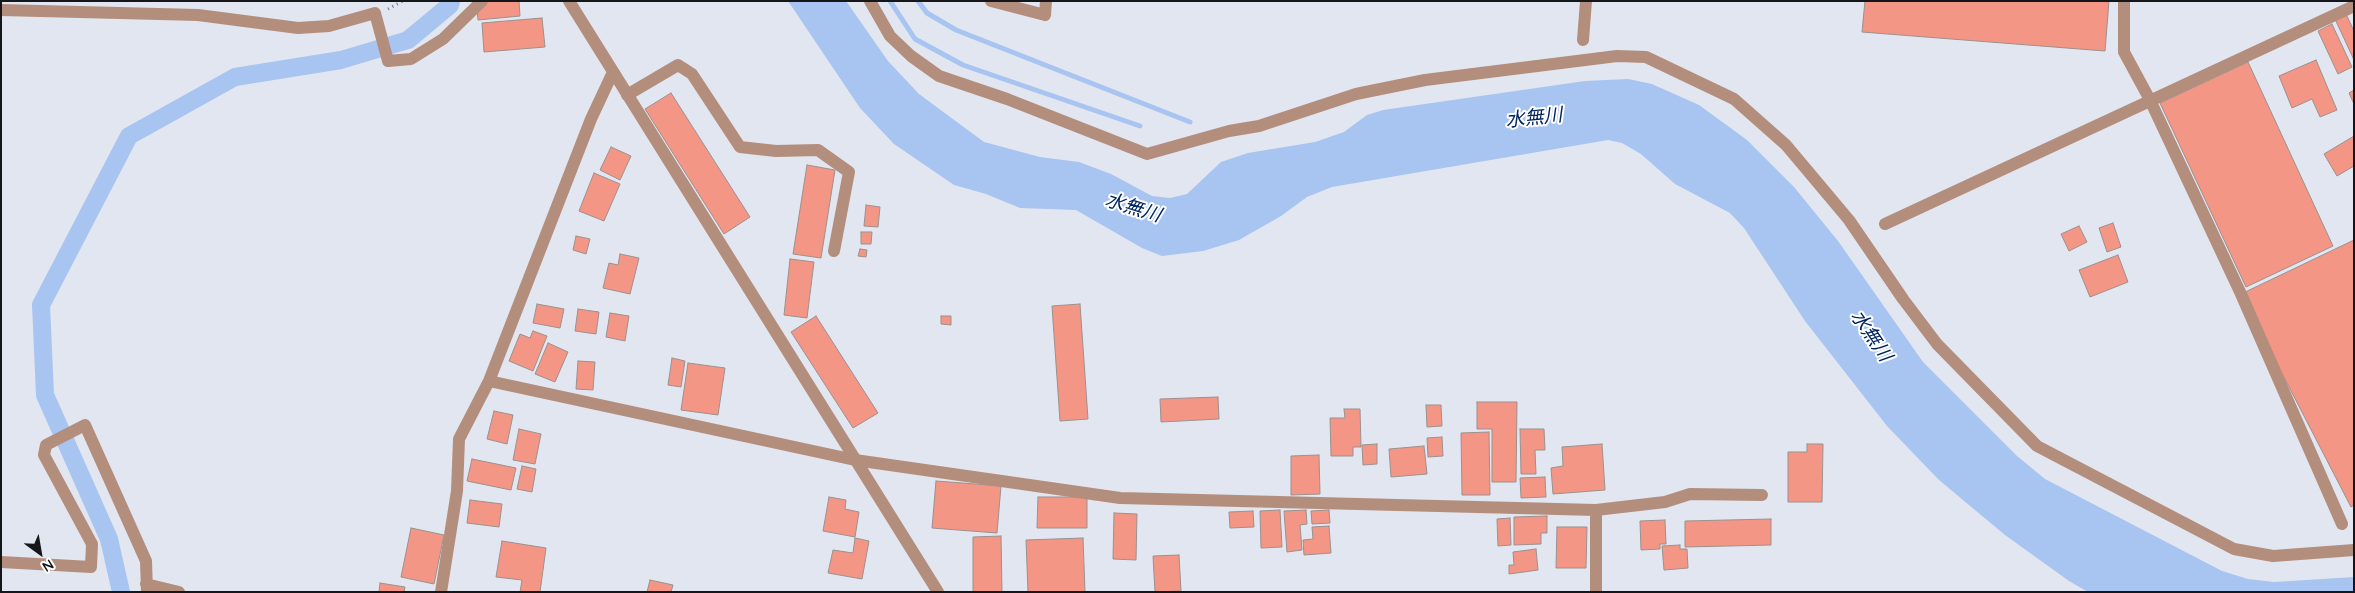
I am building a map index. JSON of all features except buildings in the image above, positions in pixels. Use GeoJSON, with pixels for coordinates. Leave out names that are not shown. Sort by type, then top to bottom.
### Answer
{"type":"FeatureCollection","features":[{"type":"Feature","properties":{"kind":"street"},"geometry":{"type":"LineString","coordinates":[[1,10],[198,14],[298,28],[329,26],[375,13],[382,32],[388,60],[410,59],[443,39],[482,1]]}},
{"type":"Feature","properties":{"kind":"street"},"geometry":{"type":"LineString","coordinates":[[569,1],[938,592]]}},
{"type":"Feature","properties":{"kind":"street"},"geometry":{"type":"LineString","coordinates":[[870,1],[890,36],[911,56],[939,76],[1147,154],[1229,131],[1259,126],[1356,94],[1425,80],[1617,56],[1646,57],[1734,100],[1786,145],[1849,220],[1903,299],[1937,344],[2037,446],[2234,549],[2273,556],[2354,550]]}},
{"type":"Feature","properties":{"kind":"street"},"geometry":{"type":"LineString","coordinates":[[991,1],[1045,15],[1046,1]]}},
{"type":"Feature","properties":{"kind":"street"},"geometry":{"type":"LineString","coordinates":[[1583,40],[1586,1]]}},
{"type":"Feature","properties":{"kind":"street"},"geometry":{"type":"LineString","coordinates":[[2124,1],[2124,52],[2150,100],[2257,329],[2342,524]]}},
{"type":"Feature","properties":{"kind":"street"},"geometry":{"type":"LineString","coordinates":[[1886,224],[2354,6]]}},
{"type":"Feature","properties":{"kind":"street"},"geometry":{"type":"LineString","coordinates":[[627,95],[678,65],[692,74],[740,147],[776,151],[818,150],[849,172],[834,252]]}},
{"type":"Feature","properties":{"kind":"street"},"geometry":{"type":"LineString","coordinates":[[442,592],[457,491],[459,439],[489,381],[591,119],[613,72]]}},
{"type":"Feature","properties":{"kind":"street"},"geometry":{"type":"LineString","coordinates":[[489,381],[855,460],[1120,498],[1596,510],[1665,502],[1690,494],[1762,495]]}},
{"type":"Feature","properties":{"kind":"street"},"geometry":{"type":"LineString","coordinates":[[1,562],[91,567],[92,544],[44,455],[46,445],[85,425],[146,561],[146,588],[179,592]]}},
{"type":"Feature","properties":{"kind":"street"},"geometry":{"type":"LineString","coordinates":[[1596,510],[1596,592]]}},
{"type":"Feature","properties":{"kind":"water","name":"水無川"},"geometry":{"type":"Polygon","coordinates":[[[788,1],[846,1],[888,61],[919,94],[984,142],[1040,157],[1079,162],[1111,174],[1152,196],[1170,198],[1187,194],[1221,162],[1248,153],[1315,142],[1344,132],[1367,115],[1383,110],[1585,81],[1628,79],[1652,84],[1699,105],[1747,140],[1794,187],[1838,241],[1923,362],[2017,456],[2045,479],[2222,571],[2248,579],[2274,582],[2354,577],[2354,592],[2088,592],[2069,581],[2005,535],[1939,480],[1887,426],[1805,321],[1744,228],[1730,213],[1675,184],[1641,154],[1622,143],[1608,140],[1332,187],[1307,197],[1281,216],[1239,240],[1203,251],[1162,256],[1142,248],[1076,210],[1020,208],[986,194],[954,185],[894,144],[860,108],[788,1]]]}},
{"type":"Feature","properties":{"kind":"waterway"},"geometry":{"type":"LineString","coordinates":[[121,592],[109,539],[45,395],[41,305],[129,136],[235,77],[341,60],[408,40],[450,5],[451,1]]}},
{"type":"Feature","properties":{"kind":"waterway"},"geometry":{"type":"LineString","coordinates":[[890,1],[915,39],[963,65],[1140,126]]}},
{"type":"Feature","properties":{"kind":"waterway"},"geometry":{"type":"LineString","coordinates":[[918,1],[927,13],[956,30],[1190,122]]}}]}
